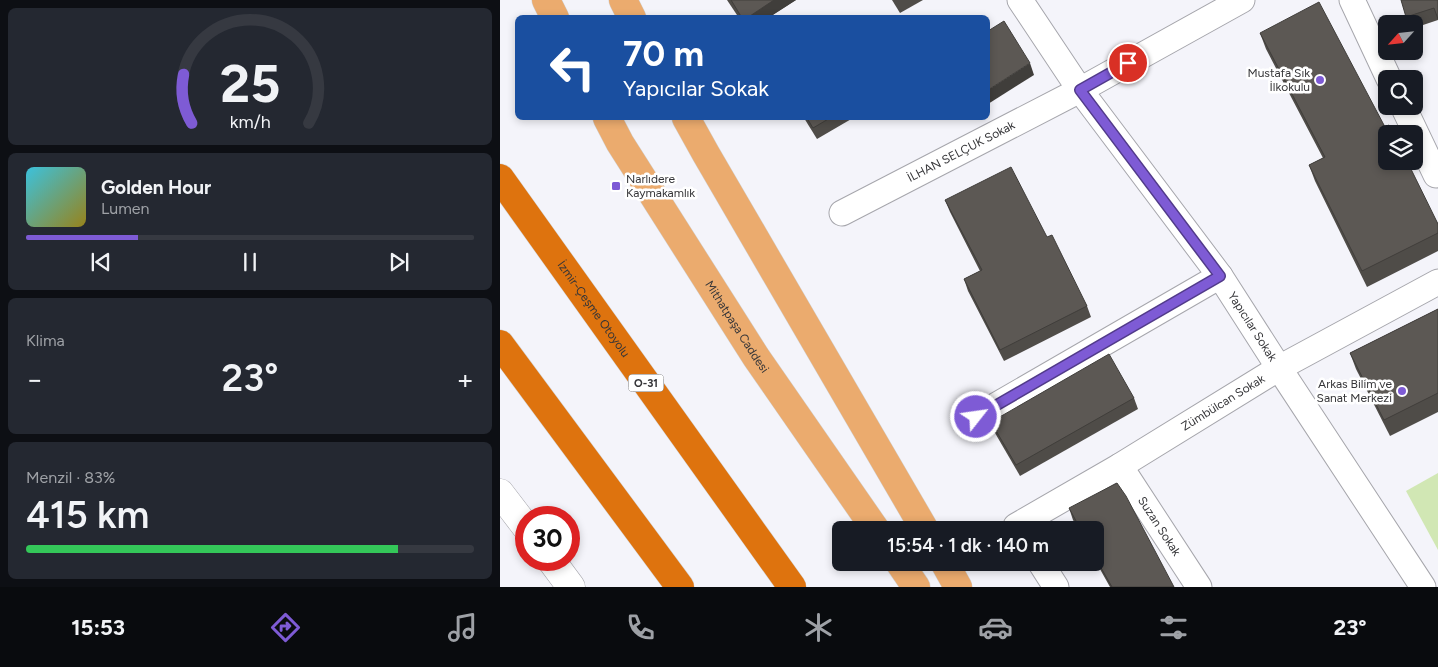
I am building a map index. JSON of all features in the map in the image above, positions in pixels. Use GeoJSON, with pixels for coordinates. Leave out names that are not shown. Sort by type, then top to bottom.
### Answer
{"type":"FeatureCollection","features":[{"type":"Feature","properties":{"kind":"highway","name":"İzmir-Çeşme Otoyolu"},"geometry":{"type":"LineString","coordinates":[[500,178],[792,587]]}},
{"type":"Feature","properties":{"kind":"highway"},"geometry":{"type":"LineString","coordinates":[[500,344],[680,587]]}},
{"type":"Feature","properties":{"kind":"main road"},"geometry":{"type":"LineString","coordinates":[[546,0],[554,15]]}},
{"type":"Feature","properties":{"kind":"main road"},"geometry":{"type":"LineString","coordinates":[[623,0],[630,15]]}},
{"type":"Feature","properties":{"kind":"main road","name":"Mithatpaşa Caddesi"},"geometry":{"type":"LineString","coordinates":[[608,120],[620,143],[756,357],[870,521]]}},
{"type":"Feature","properties":{"kind":"main road"},"geometry":{"type":"LineString","coordinates":[[687,120],[920,521]]}},
{"type":"Feature","properties":{"kind":"main road"},"geometry":{"type":"LineString","coordinates":[[500,493],[515,513]]}},
{"type":"Feature","properties":{"kind":"main road"},"geometry":{"type":"LineString","coordinates":[[559,571],[571,587]]}},
{"type":"Feature","properties":{"kind":"main road"},"geometry":{"type":"LineString","coordinates":[[905,571],[916,587]]}},
{"type":"Feature","properties":{"kind":"main road"},"geometry":{"type":"LineString","coordinates":[[949,571],[958,587]]}},
{"type":"Feature","properties":{"kind":"street","name":"Yapıcılar Sokak"},"geometry":{"type":"LineString","coordinates":[[1020,0],[1080,90],[1220,276],[1423,587]]}},
{"type":"Feature","properties":{"kind":"street"},"geometry":{"type":"LineString","coordinates":[[1080,90],[1242,0]]}},
{"type":"Feature","properties":{"kind":"street"},"geometry":{"type":"LineString","coordinates":[[1352,0],[1385,70]]}},
{"type":"Feature","properties":{"kind":"street","name":"İLHAN SELÇUK Sokak"},"geometry":{"type":"LineString","coordinates":[[842,213],[1080,90]]}},
{"type":"Feature","properties":{"kind":"street"},"geometry":{"type":"LineString","coordinates":[[1406,115],[1436,176],[1438,174]]}},
{"type":"Feature","properties":{"kind":"street"},"geometry":{"type":"LineString","coordinates":[[976,417],[1220,276]]}},
{"type":"Feature","properties":{"kind":"street","name":"Zümbülcan Sokak"},"geometry":{"type":"LineString","coordinates":[[1025,521],[1120,466],[1279,368],[1438,282]]}},
{"type":"Feature","properties":{"kind":"street","name":"Suzan Sokak"},"geometry":{"type":"LineString","coordinates":[[1120,466],[1199,587]]}},
{"type":"Feature","properties":{"kind":"street"},"geometry":{"type":"LineString","coordinates":[[1046,571],[1056,587]]}},
{"type":"Feature","properties":{"kind":"green space"},"geometry":{"type":"Polygon","coordinates":[[[1438,473],[1438,550],[1406,491],[1438,473]]]}},
{"type":"Feature","properties":{"kind":"building"},"geometry":{"type":"Polygon","coordinates":[[[731,0],[774,0],[752,15],[740,15],[731,0]]]}},
{"type":"Feature","properties":{"kind":"building"},"geometry":{"type":"Polygon","coordinates":[[[1401,0],[1438,0],[1438,19],[1434,8],[1412,15],[1405,15],[1401,0]]]}},
{"type":"Feature","properties":{"kind":"building"},"geometry":{"type":"Polygon","coordinates":[[[1319,2],[1384,125],[1378,125],[1378,170],[1411,170],[1438,224],[1438,233],[1362,271],[1309,165],[1325,157],[1260,33],[1319,2]]]}},
{"type":"Feature","properties":{"kind":"building"},"geometry":{"type":"Polygon","coordinates":[[[1004,21],[1030,63],[990,89],[990,30],[1004,21]]]}},
{"type":"Feature","properties":{"kind":"building"},"geometry":{"type":"Polygon","coordinates":[[[808,120],[827,120],[813,128],[808,120]]]}},
{"type":"Feature","properties":{"kind":"building"},"geometry":{"type":"Polygon","coordinates":[[[1011,167],[1047,237],[1052,235],[1087,306],[1000,350],[964,279],[982,270],[945,200],[1011,167]]]}},
{"type":"Feature","properties":{"kind":"building","name":"Arkas Bilim ve Sanat Merkezi"},"geometry":{"type":"Polygon","coordinates":[[[1438,309],[1438,393],[1384,420],[1350,353],[1438,309]]]}},
{"type":"Feature","properties":{"kind":"building"},"geometry":{"type":"Polygon","coordinates":[[[1109,354],[1134,398],[1016,465],[991,422],[1109,354]]]}},
{"type":"Feature","properties":{"kind":"building"},"geometry":{"type":"Polygon","coordinates":[[[1117,483],[1126,496],[1174,587],[1112,587],[1103,571],[1104,521],[1076,521],[1069,508],[1117,483]]]}},
{"type":"Feature","properties":{"kind":"place","name":"Mustafa Sık İlkokulu"},"geometry":{"type":"Point","coordinates":[1320,80]}},
{"type":"Feature","properties":{"kind":"place","name":"Narlıdere Kaymakamlık"},"geometry":{"type":"Point","coordinates":[616,186]}},
{"type":"Feature","properties":{"kind":"place","name":"Arkas Bilim ve Sanat Merkezi"},"geometry":{"type":"Point","coordinates":[1402,391]}},
{"type":"Feature","properties":{"kind":"route"},"geometry":{"type":"LineString","coordinates":[[976,417],[1220,276],[1080,90],[1128,63]]}}]}
